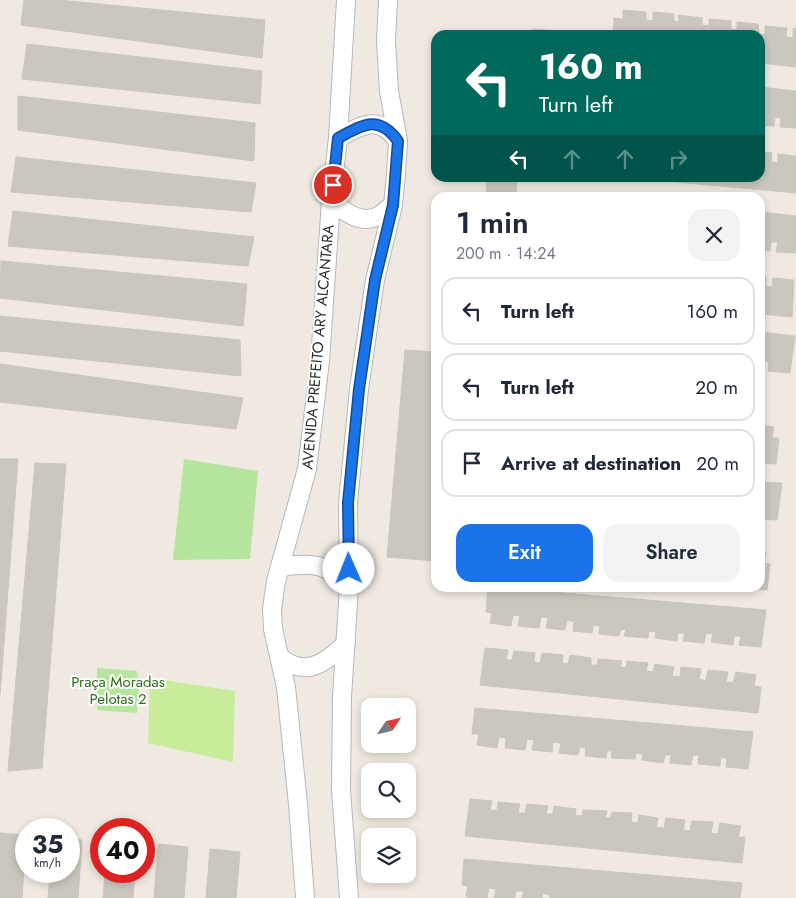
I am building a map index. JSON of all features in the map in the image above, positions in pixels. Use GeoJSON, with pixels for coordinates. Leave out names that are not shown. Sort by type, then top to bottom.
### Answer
{"type":"FeatureCollection","features":[{"type":"Feature","properties":{"kind":"street","name":"AVENIDA PREFEITO ARY ALCANTARA"},"geometry":{"type":"LineString","coordinates":[[305,898],[286,687],[273,629],[272,609],[273,592],[308,469],[320,361],[331,201],[338,138],[346,0]]}},
{"type":"Feature","properties":{"kind":"street"},"geometry":{"type":"LineString","coordinates":[[349,898],[341,790],[342,697],[349,586],[348,503],[359,389],[375,280],[393,205],[398,141],[389,91],[386,41],[388,0]]}},
{"type":"Feature","properties":{"kind":"street"},"geometry":{"type":"LineString","coordinates":[[338,138],[367,124],[380,125],[391,132],[398,141]]}},
{"type":"Feature","properties":{"kind":"street"},"geometry":{"type":"LineString","coordinates":[[331,201],[347,213],[360,218],[376,217],[393,205]]}},
{"type":"Feature","properties":{"kind":"street"},"geometry":{"type":"LineString","coordinates":[[281,567],[301,564],[320,566],[339,575],[349,586]]}},
{"type":"Feature","properties":{"kind":"street"},"geometry":{"type":"LineString","coordinates":[[279,656],[287,663],[299,667],[312,667],[324,662],[346,643]]}},
{"type":"Feature","properties":{"kind":"green space"},"geometry":{"type":"Polygon","coordinates":[[[184,459],[258,471],[250,559],[173,560],[184,459]]]}},
{"type":"Feature","properties":{"kind":"green space","name":"Praça Moradas Pelotas 2"},"geometry":{"type":"Polygon","coordinates":[[[97,668],[137,671],[139,689],[137,713],[97,710],[97,668]]]}},
{"type":"Feature","properties":{"kind":"green space"},"geometry":{"type":"Polygon","coordinates":[[[150,678],[235,691],[233,762],[148,743],[150,678]]]}},
{"type":"Feature","properties":{"kind":"building"},"geometry":{"type":"Polygon","coordinates":[[[24,0],[58,0],[265,20],[262,58],[21,25],[24,0]]]}},
{"type":"Feature","properties":{"kind":"building"},"geometry":{"type":"Polygon","coordinates":[[[623,10],[646,12],[646,20],[653,21],[653,12],[674,14],[674,21],[679,22],[678,15],[702,18],[702,25],[709,26],[709,19],[731,21],[731,29],[737,30],[613,30],[614,18],[623,19],[623,10]]]}},
{"type":"Feature","properties":{"kind":"building"},"geometry":{"type":"Polygon","coordinates":[[[737,22],[758,24],[759,30],[737,30],[737,22]]]}},
{"type":"Feature","properties":{"kind":"building"},"geometry":{"type":"Polygon","coordinates":[[[765,26],[787,28],[786,37],[793,38],[793,28],[796,29],[796,67],[765,64],[765,26]]]}},
{"type":"Feature","properties":{"kind":"building"},"geometry":{"type":"Polygon","coordinates":[[[27,44],[262,71],[260,104],[22,79],[27,44]]]}},
{"type":"Feature","properties":{"kind":"building"},"geometry":{"type":"Polygon","coordinates":[[[765,88],[796,91],[796,128],[780,127],[781,118],[775,117],[774,126],[765,125],[765,88]]]}},
{"type":"Feature","properties":{"kind":"building"},"geometry":{"type":"Polygon","coordinates":[[[18,96],[255,123],[254,161],[18,130],[18,96]]]}},
{"type":"Feature","properties":{"kind":"building"},"geometry":{"type":"Polygon","coordinates":[[[765,152],[772,153],[771,162],[778,163],[778,154],[796,156],[796,193],[677,182],[765,182],[765,152]]]}},
{"type":"Feature","properties":{"kind":"building"},"geometry":{"type":"Polygon","coordinates":[[[16,157],[256,183],[251,212],[11,192],[16,157]]]}},
{"type":"Feature","properties":{"kind":"building"},"geometry":{"type":"Polygon","coordinates":[[[487,182],[517,182],[516,192],[486,192],[487,182]]]}},
{"type":"Feature","properties":{"kind":"building"},"geometry":{"type":"Polygon","coordinates":[[[13,211],[254,237],[248,266],[8,246],[13,211]]]}},
{"type":"Feature","properties":{"kind":"building"},"geometry":{"type":"Polygon","coordinates":[[[765,213],[796,216],[796,253],[776,252],[778,242],[771,242],[770,251],[765,250],[765,213]]]}},
{"type":"Feature","properties":{"kind":"building"},"geometry":{"type":"Polygon","coordinates":[[[1,261],[247,284],[243,326],[0,298],[1,261]]]}},
{"type":"Feature","properties":{"kind":"building"},"geometry":{"type":"Polygon","coordinates":[[[765,277],[766,286],[772,287],[773,278],[794,280],[792,317],[765,314],[765,277]]]}},
{"type":"Feature","properties":{"kind":"building"},"geometry":{"type":"Polygon","coordinates":[[[0,316],[240,340],[241,376],[0,351],[0,316]]]}},
{"type":"Feature","properties":{"kind":"building"},"geometry":{"type":"Polygon","coordinates":[[[765,333],[795,336],[790,373],[768,371],[769,362],[765,361],[765,333]]]}},
{"type":"Feature","properties":{"kind":"building"},"geometry":{"type":"Polygon","coordinates":[[[405,350],[431,352],[431,561],[387,557],[405,350]]]}},
{"type":"Feature","properties":{"kind":"building"},"geometry":{"type":"Polygon","coordinates":[[[0,364],[243,398],[236,429],[0,402],[0,364]]]}},
{"type":"Feature","properties":{"kind":"building"},"geometry":{"type":"Polygon","coordinates":[[[765,426],[774,427],[772,438],[779,438],[776,464],[765,463],[765,426]]]}},
{"type":"Feature","properties":{"kind":"building"},"geometry":{"type":"Polygon","coordinates":[[[0,459],[18,459],[0,695],[0,459]]]}},
{"type":"Feature","properties":{"kind":"building"},"geometry":{"type":"Polygon","coordinates":[[[35,463],[66,464],[42,768],[8,771],[35,463]]]}},
{"type":"Feature","properties":{"kind":"building"},"geometry":{"type":"Polygon","coordinates":[[[765,482],[782,483],[777,520],[765,519],[765,482]]]}},
{"type":"Feature","properties":{"kind":"building"},"geometry":{"type":"Polygon","coordinates":[[[765,563],[770,564],[767,590],[765,590],[765,563]]]}},
{"type":"Feature","properties":{"kind":"building"},"geometry":{"type":"Polygon","coordinates":[[[488,592],[552,592],[766,610],[761,647],[739,645],[741,636],[734,636],[733,645],[711,642],[713,634],[706,633],[704,643],[683,641],[685,633],[678,633],[677,641],[655,638],[656,632],[649,631],[648,638],[624,636],[626,630],[621,629],[619,636],[599,634],[600,626],[593,625],[592,633],[573,631],[574,622],[567,620],[565,630],[546,628],[548,618],[541,617],[539,628],[518,626],[520,616],[513,615],[511,626],[490,623],[492,613],[486,612],[488,592]]]}},
{"type":"Feature","properties":{"kind":"building"},"geometry":{"type":"Polygon","coordinates":[[[485,648],[508,650],[506,660],[512,660],[514,651],[535,653],[534,662],[540,663],[542,653],[563,655],[562,663],[568,664],[570,655],[591,658],[591,665],[597,665],[598,659],[622,661],[620,667],[626,668],[627,661],[648,663],[646,671],[653,672],[655,664],[674,667],[672,676],[680,677],[681,667],[701,669],[699,679],[706,681],[708,670],[728,672],[726,682],[733,683],[736,672],[756,675],[754,686],[761,687],[758,713],[480,685],[485,648]]]}},
{"type":"Feature","properties":{"kind":"building"},"geometry":{"type":"Polygon","coordinates":[[[475,708],[753,732],[748,769],[726,767],[727,758],[721,757],[720,766],[698,764],[699,755],[693,755],[691,765],[670,763],[671,755],[665,755],[663,763],[642,760],[643,754],[636,753],[635,759],[611,758],[612,751],[607,751],[606,758],[585,756],[586,748],[580,747],[578,755],[559,753],[561,743],[553,742],[552,752],[532,750],[534,740],[527,739],[525,750],[505,748],[506,738],[499,737],[497,748],[477,745],[479,734],[472,734],[475,708]]]}},
{"type":"Feature","properties":{"kind":"building"},"geometry":{"type":"Polygon","coordinates":[[[470,799],[492,801],[490,810],[497,811],[498,802],[520,804],[518,813],[525,813],[527,804],[548,806],[546,814],[553,814],[554,806],[576,809],[575,815],[582,816],[583,810],[607,811],[605,818],[610,818],[612,812],[632,813],[631,822],[638,823],[639,815],[658,818],[656,827],[664,828],[666,818],[685,820],[683,830],[690,831],[692,821],[713,822],[711,833],[718,834],[720,823],[741,826],[738,837],[745,837],[742,863],[465,836],[470,799]]]}},
{"type":"Feature","properties":{"kind":"building"},"geometry":{"type":"Polygon","coordinates":[[[0,833],[15,834],[15,883],[23,883],[22,898],[0,898],[0,833]]]}},
{"type":"Feature","properties":{"kind":"building"},"geometry":{"type":"Polygon","coordinates":[[[80,840],[82,840],[80,869],[80,840]]]}},
{"type":"Feature","properties":{"kind":"building"},"geometry":{"type":"Polygon","coordinates":[[[158,844],[188,847],[184,898],[154,898],[158,844]]]}},
{"type":"Feature","properties":{"kind":"building"},"geometry":{"type":"Polygon","coordinates":[[[210,849],[240,852],[236,898],[206,898],[210,849]]]}},
{"type":"Feature","properties":{"kind":"building"},"geometry":{"type":"Polygon","coordinates":[[[464,859],[742,883],[740,898],[550,898],[550,895],[543,893],[542,898],[522,898],[524,891],[516,891],[515,898],[494,898],[496,889],[489,888],[487,898],[476,898],[466,897],[468,886],[462,885],[464,859]]]}},
{"type":"Feature","properties":{"kind":"building"},"geometry":{"type":"Polygon","coordinates":[[[49,883],[79,883],[78,898],[48,898],[49,883]]]}},
{"type":"Feature","properties":{"kind":"building"},"geometry":{"type":"Polygon","coordinates":[[[104,883],[134,883],[133,898],[103,898],[104,883]]]}},
{"type":"Feature","properties":{"kind":"route"},"geometry":{"type":"LineString","coordinates":[[333,185],[338,138],[367,124],[380,125],[391,132],[398,141],[393,205],[375,280],[359,389],[348,503],[349,569]]}}]}
